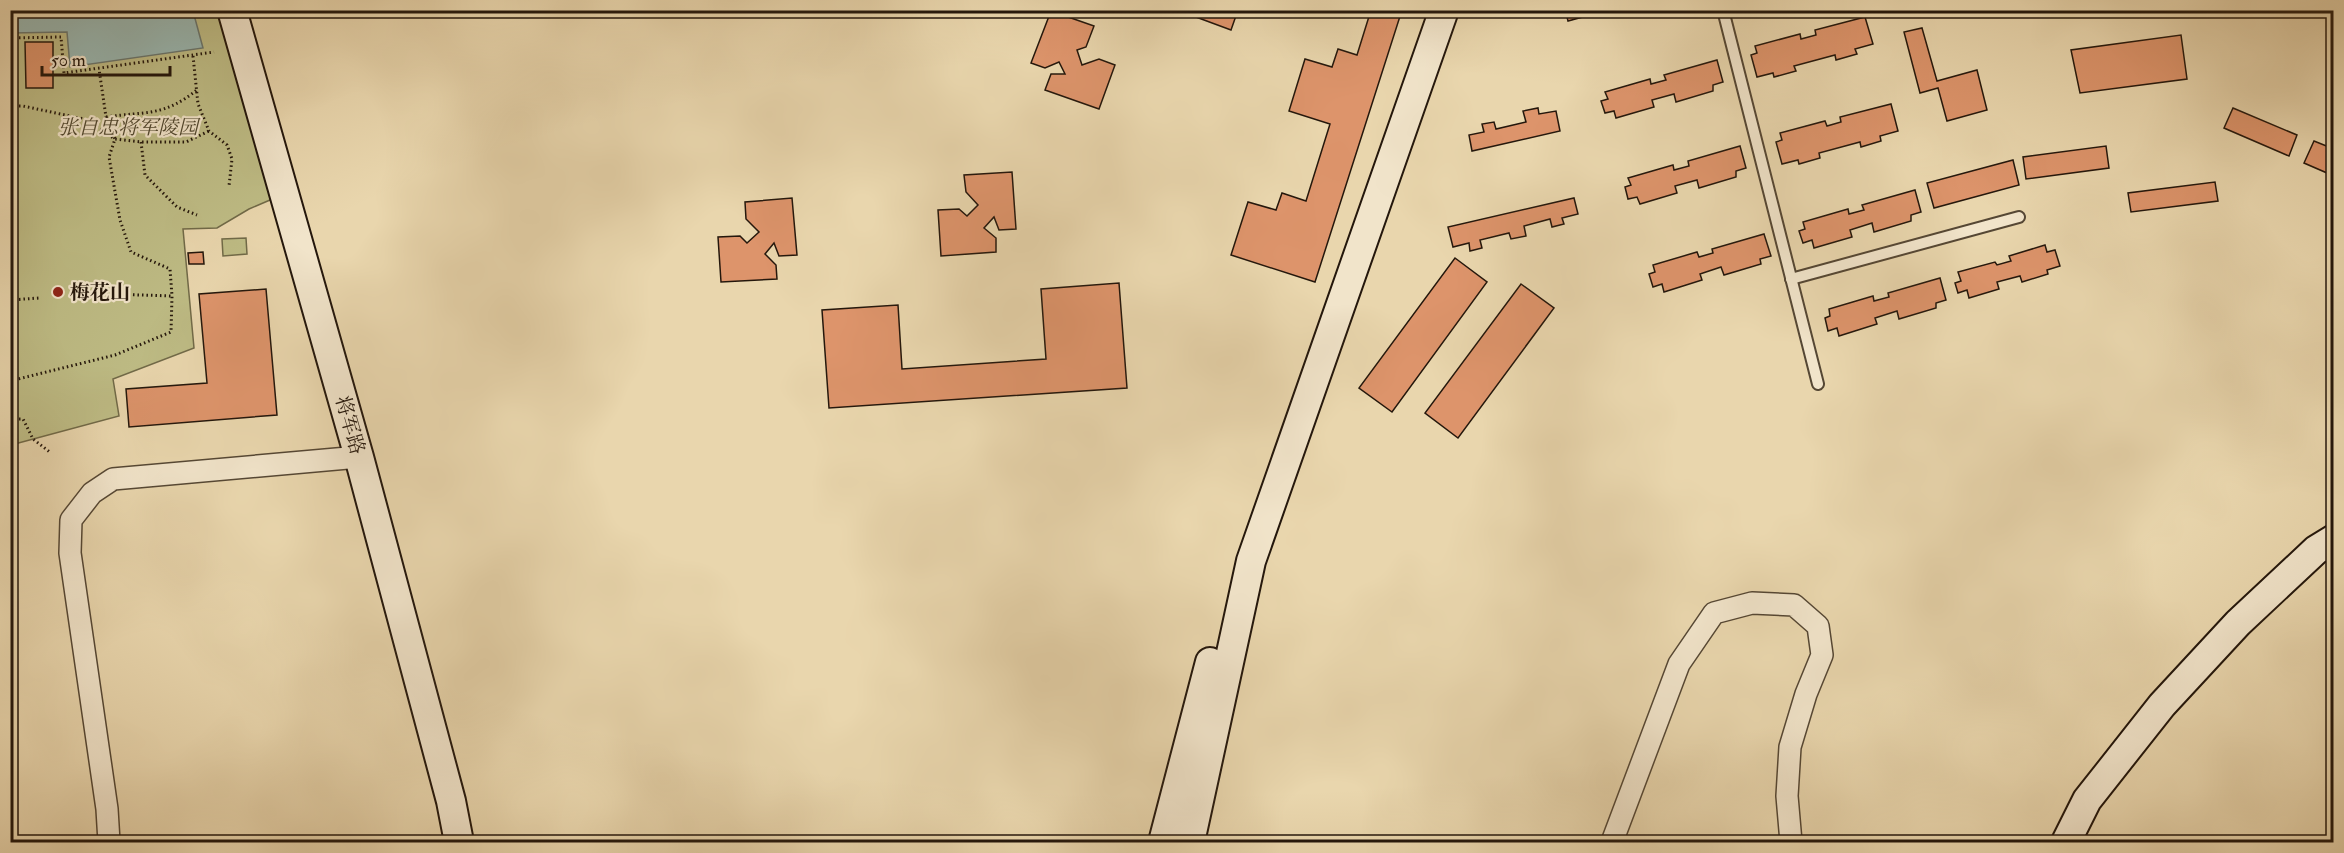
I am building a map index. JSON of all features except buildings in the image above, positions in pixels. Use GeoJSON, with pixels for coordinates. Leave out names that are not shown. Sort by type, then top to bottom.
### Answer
{"type":"FeatureCollection","features":[{"type":"Feature","properties":{"kind":"street","name":"将军路"},"geometry":{"type":"LineString","coordinates":[[232,10],[359,457],[451,801],[459,843]]}},
{"type":"Feature","properties":{"kind":"street"},"geometry":{"type":"LineString","coordinates":[[1190,843],[1251,561],[1444,10]]}},
{"type":"Feature","properties":{"kind":"street"},"geometry":{"type":"LineString","coordinates":[[1163,843],[1236,563],[1319,365]]}},
{"type":"Feature","properties":{"kind":"street"},"geometry":{"type":"LineString","coordinates":[[109,843],[107,809],[70,553],[71,520],[92,493],[113,478],[359,457]]}},
{"type":"Feature","properties":{"kind":"street"},"geometry":{"type":"LineString","coordinates":[[2066,843],[2087,800],[2162,705],[2238,623],[2316,550],[2334,538]]}},
{"type":"Feature","properties":{"kind":"street"},"geometry":{"type":"LineString","coordinates":[[1612,843],[1679,664],[1714,613],[1752,603],[1794,606],[1818,626],[1822,655],[1806,694],[1790,747],[1787,796],[1791,843]]}},
{"type":"Feature","properties":{"kind":"lane"},"geometry":{"type":"LineString","coordinates":[[1723,10],[1818,384]]}},
{"type":"Feature","properties":{"kind":"lane"},"geometry":{"type":"LineString","coordinates":[[1791,279],[2019,217]]}},
{"type":"Feature","properties":{"kind":"path"},"geometry":{"type":"LineString","coordinates":[[10,38],[61,37],[64,73],[214,52]]}},
{"type":"Feature","properties":{"kind":"path"},"geometry":{"type":"LineString","coordinates":[[194,56],[198,104],[208,131],[227,145],[232,159],[229,186]]}},
{"type":"Feature","properties":{"kind":"path"},"geometry":{"type":"LineString","coordinates":[[10,381],[116,355],[171,332],[170,269],[131,252],[120,220],[109,157],[115,139],[106,117],[99,69]]}},
{"type":"Feature","properties":{"kind":"path"},"geometry":{"type":"LineString","coordinates":[[106,117],[154,113],[180,104],[198,89]]}},
{"type":"Feature","properties":{"kind":"path"},"geometry":{"type":"LineString","coordinates":[[10,106],[23,105],[84,119],[115,139],[141,142],[186,142],[208,131]]}},
{"type":"Feature","properties":{"kind":"path"},"geometry":{"type":"LineString","coordinates":[[141,142],[145,175],[177,207],[197,215]]}},
{"type":"Feature","properties":{"kind":"path"},"geometry":{"type":"LineString","coordinates":[[79,293],[172,296]]}},
{"type":"Feature","properties":{"kind":"path"},"geometry":{"type":"LineString","coordinates":[[10,300],[39,298]]}},
{"type":"Feature","properties":{"kind":"path"},"geometry":{"type":"LineString","coordinates":[[10,419],[23,419],[33,439],[51,453]]}},
{"type":"Feature","properties":{"kind":"green space","name":"张自忠将军陵园"},"geometry":{"type":"Polygon","coordinates":[[[11,11],[232,11],[284,194],[249,209],[217,228],[183,229],[194,348],[113,379],[119,416],[11,445],[11,11]]]}},
{"type":"Feature","properties":{"kind":"green space"},"geometry":{"type":"Polygon","coordinates":[[[246,238],[247,254],[223,256],[222,239],[246,238]]]}},
{"type":"Feature","properties":{"kind":"water"},"geometry":{"type":"Polygon","coordinates":[[[10,11],[193,11],[203,48],[70,67],[67,32],[11,33],[10,11]]]}},
{"type":"Feature","properties":{"kind":"place","name":"梅花山"},"geometry":{"type":"Point","coordinates":[58,292]}}]}
